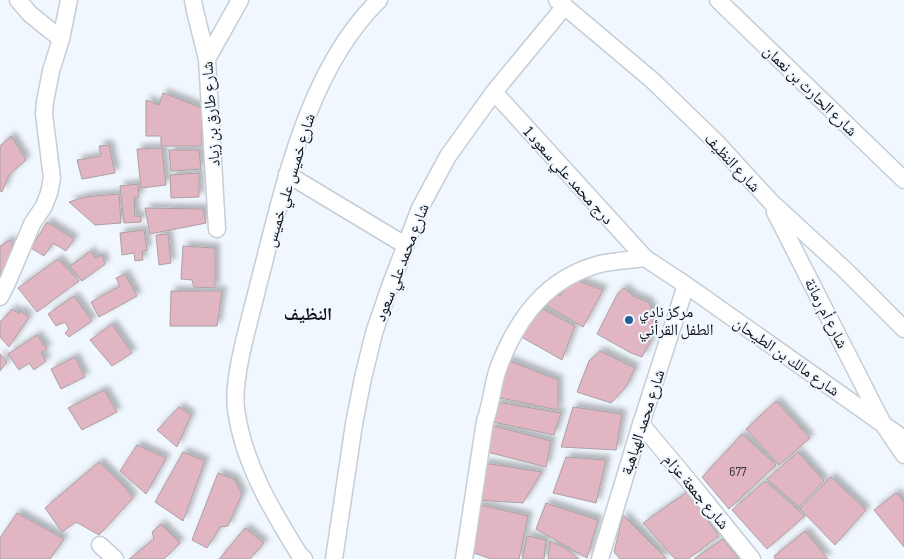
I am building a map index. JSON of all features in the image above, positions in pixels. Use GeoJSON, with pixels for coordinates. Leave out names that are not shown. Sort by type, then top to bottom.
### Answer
{"type":"FeatureCollection","features":[{"type":"Feature","properties":{"kind":"street"},"geometry":{"type":"LineString","coordinates":[[18,0],[30,14],[61,39]]}},
{"type":"Feature","properties":{"kind":"street"},"geometry":{"type":"LineString","coordinates":[[0,297],[32,224],[44,206],[49,193],[52,178],[44,114],[45,102],[69,0]]}},
{"type":"Feature","properties":{"kind":"street","name":"شارع طارق بن زياد"},"geometry":{"type":"LineString","coordinates":[[193,0],[207,59],[217,229]]}},
{"type":"Feature","properties":{"kind":"street"},"geometry":{"type":"LineString","coordinates":[[207,59],[240,0]]}},
{"type":"Feature","properties":{"kind":"street","name":"شارع خميس علي خميس"},"geometry":{"type":"LineString","coordinates":[[304,559],[275,516],[249,461],[241,436],[236,407],[237,378],[245,336],[287,174],[312,105],[338,52],[379,0]]}},
{"type":"Feature","properties":{"kind":"street","name":"شارع الحارث بن نعمان"},"geometry":{"type":"LineString","coordinates":[[718,0],[904,180]]}},
{"type":"Feature","properties":{"kind":"street","name":"شارع محمد علي سعود"},"geometry":{"type":"LineString","coordinates":[[334,559],[354,424],[363,378],[388,289],[420,208],[448,156],[561,3]]}},
{"type":"Feature","properties":{"kind":"street","name":"شارع النظيف"},"geometry":{"type":"LineString","coordinates":[[561,3],[652,80],[716,142],[770,202],[843,268],[904,330]]}},
{"type":"Feature","properties":{"kind":"street","name":"درج محمد علي سعود 1"},"geometry":{"type":"LineString","coordinates":[[494,92],[645,258]]}},
{"type":"Feature","properties":{"kind":"street"},"geometry":{"type":"LineString","coordinates":[[287,174],[405,245]]}},
{"type":"Feature","properties":{"kind":"street","name":"شارع أم رمانة"},"geometry":{"type":"LineString","coordinates":[[770,202],[884,424],[904,455]]}},
{"type":"Feature","properties":{"kind":"street"},"geometry":{"type":"LineString","coordinates":[[464,559],[485,421],[499,367],[517,328],[537,300],[556,284],[580,270],[601,264],[645,258]]}},
{"type":"Feature","properties":{"kind":"street","name":"شارع مالك بن الطيحان"},"geometry":{"type":"LineString","coordinates":[[645,258],[904,439]]}},
{"type":"Feature","properties":{"kind":"street","name":"شارع محمد الهباهبة"},"geometry":{"type":"LineString","coordinates":[[600,559],[640,424],[686,285]]}},
{"type":"Feature","properties":{"kind":"street","name":"شارع جمعة عزام"},"geometry":{"type":"LineString","coordinates":[[640,424],[752,559]]}},
{"type":"Feature","properties":{"kind":"street"},"geometry":{"type":"LineString","coordinates":[[100,545],[115,559]]}},
{"type":"Feature","properties":{"kind":"building"},"geometry":{"type":"Polygon","coordinates":[[[163,93],[202,108],[202,146],[161,146],[161,136],[146,136],[146,100],[159,105],[163,93]]]}},
{"type":"Feature","properties":{"kind":"building"},"geometry":{"type":"Polygon","coordinates":[[[11,136],[26,160],[9,175],[2,192],[0,191],[0,146],[11,136]]]}},
{"type":"Feature","properties":{"kind":"building"},"geometry":{"type":"Polygon","coordinates":[[[109,145],[115,173],[82,179],[77,160],[101,156],[99,146],[109,145]]]}},
{"type":"Feature","properties":{"kind":"building"},"geometry":{"type":"Polygon","coordinates":[[[162,148],[166,185],[141,188],[137,149],[162,148]]]}},
{"type":"Feature","properties":{"kind":"building"},"geometry":{"type":"Polygon","coordinates":[[[169,150],[199,150],[201,169],[171,171],[169,150]]]}},
{"type":"Feature","properties":{"kind":"building"},"geometry":{"type":"Polygon","coordinates":[[[199,173],[199,197],[171,198],[170,175],[199,173]]]}},
{"type":"Feature","properties":{"kind":"building"},"geometry":{"type":"Polygon","coordinates":[[[138,184],[139,197],[134,197],[135,216],[141,216],[141,222],[124,223],[120,186],[138,184]]]}},
{"type":"Feature","properties":{"kind":"building"},"geometry":{"type":"Polygon","coordinates":[[[119,194],[121,223],[95,225],[69,202],[85,197],[119,194]]]}},
{"type":"Feature","properties":{"kind":"building"},"geometry":{"type":"Polygon","coordinates":[[[145,208],[203,209],[206,223],[150,234],[145,208]]]}},
{"type":"Feature","properties":{"kind":"building"},"geometry":{"type":"Polygon","coordinates":[[[47,222],[74,239],[66,251],[53,243],[44,256],[31,248],[47,222]]]}},
{"type":"Feature","properties":{"kind":"building"},"geometry":{"type":"Polygon","coordinates":[[[144,230],[147,250],[142,251],[143,260],[135,261],[134,253],[122,255],[120,233],[144,230]]]}},
{"type":"Feature","properties":{"kind":"building"},"geometry":{"type":"Polygon","coordinates":[[[168,234],[171,263],[159,265],[156,235],[168,234]]]}},
{"type":"Feature","properties":{"kind":"building"},"geometry":{"type":"Polygon","coordinates":[[[10,240],[13,244],[5,278],[0,275],[0,246],[10,240]]]}},
{"type":"Feature","properties":{"kind":"building"},"geometry":{"type":"Polygon","coordinates":[[[183,246],[215,248],[215,288],[194,287],[192,280],[181,279],[183,246]]]}},
{"type":"Feature","properties":{"kind":"building"},"geometry":{"type":"Polygon","coordinates":[[[91,251],[95,258],[102,255],[105,264],[82,281],[70,266],[91,251]]]}},
{"type":"Feature","properties":{"kind":"building"},"geometry":{"type":"Polygon","coordinates":[[[58,259],[79,281],[37,312],[18,288],[58,259]]]}},
{"type":"Feature","properties":{"kind":"building"},"geometry":{"type":"Polygon","coordinates":[[[125,274],[137,296],[99,317],[91,302],[120,286],[116,278],[125,274]]]}},
{"type":"Feature","properties":{"kind":"building"},"geometry":{"type":"Polygon","coordinates":[[[570,278],[603,290],[583,327],[541,302],[552,291],[560,296],[570,278]]]}},
{"type":"Feature","properties":{"kind":"building","name":"مركز نادي الطفل القرأني"},"geometry":{"type":"Polygon","coordinates":[[[624,288],[633,296],[648,302],[653,311],[653,329],[649,344],[642,357],[597,334],[618,293],[624,288]]]}},
{"type":"Feature","properties":{"kind":"building"},"geometry":{"type":"Polygon","coordinates":[[[171,291],[222,291],[217,326],[170,326],[171,291]]]}},
{"type":"Feature","properties":{"kind":"building"},"geometry":{"type":"Polygon","coordinates":[[[74,296],[92,321],[69,337],[65,333],[69,329],[65,322],[56,326],[48,314],[74,296]]]}},
{"type":"Feature","properties":{"kind":"building"},"geometry":{"type":"Polygon","coordinates":[[[537,306],[575,326],[562,360],[518,335],[537,306]]]}},
{"type":"Feature","properties":{"kind":"building"},"geometry":{"type":"Polygon","coordinates":[[[12,309],[19,314],[19,310],[29,317],[9,347],[0,337],[0,322],[12,309]]]}},
{"type":"Feature","properties":{"kind":"building"},"geometry":{"type":"Polygon","coordinates":[[[112,324],[132,353],[112,366],[90,340],[112,324]]]}},
{"type":"Feature","properties":{"kind":"building"},"geometry":{"type":"Polygon","coordinates":[[[37,335],[47,349],[41,353],[46,361],[34,370],[29,363],[19,370],[8,354],[37,335]]]}},
{"type":"Feature","properties":{"kind":"building"},"geometry":{"type":"Polygon","coordinates":[[[600,351],[635,368],[626,387],[611,403],[577,392],[589,361],[600,351]]]}},
{"type":"Feature","properties":{"kind":"building"},"geometry":{"type":"Polygon","coordinates":[[[0,354],[7,362],[0,371],[0,354]]]}},
{"type":"Feature","properties":{"kind":"building"},"geometry":{"type":"Polygon","coordinates":[[[75,357],[85,377],[61,389],[51,369],[75,357]]]}},
{"type":"Feature","properties":{"kind":"building"},"geometry":{"type":"Polygon","coordinates":[[[507,360],[558,380],[558,410],[496,397],[507,360]]]}},
{"type":"Feature","properties":{"kind":"building"},"geometry":{"type":"Polygon","coordinates":[[[104,390],[117,412],[82,430],[68,408],[104,390]]]}},
{"type":"Feature","properties":{"kind":"building"},"geometry":{"type":"Polygon","coordinates":[[[776,401],[810,438],[779,465],[746,429],[776,401]]]}},
{"type":"Feature","properties":{"kind":"building"},"geometry":{"type":"Polygon","coordinates":[[[496,402],[561,413],[554,435],[493,422],[496,402]]]}},
{"type":"Feature","properties":{"kind":"building"},"geometry":{"type":"Polygon","coordinates":[[[179,407],[191,415],[177,447],[157,430],[179,407]]]}},
{"type":"Feature","properties":{"kind":"building"},"geometry":{"type":"Polygon","coordinates":[[[573,407],[622,414],[616,450],[561,447],[573,407]]]}},
{"type":"Feature","properties":{"kind":"building"},"geometry":{"type":"Polygon","coordinates":[[[491,425],[551,441],[546,467],[487,452],[491,425]]]}},
{"type":"Feature","properties":{"kind":"building"},"geometry":{"type":"Polygon","coordinates":[[[742,434],[776,465],[729,509],[702,477],[742,434]]]}},
{"type":"Feature","properties":{"kind":"building"},"geometry":{"type":"Polygon","coordinates":[[[137,445],[166,458],[146,494],[120,471],[137,445]]]}},
{"type":"Feature","properties":{"kind":"building"},"geometry":{"type":"Polygon","coordinates":[[[183,452],[205,461],[183,521],[155,502],[183,452]]]}},
{"type":"Feature","properties":{"kind":"building"},"geometry":{"type":"Polygon","coordinates":[[[798,452],[824,481],[799,507],[767,479],[798,452]]]}},
{"type":"Feature","properties":{"kind":"building"},"geometry":{"type":"Polygon","coordinates":[[[566,457],[606,460],[596,503],[553,493],[566,457]]]}},
{"type":"Feature","properties":{"kind":"building"},"geometry":{"type":"Polygon","coordinates":[[[99,462],[125,487],[133,498],[99,535],[76,522],[62,532],[45,508],[99,462]]]}},
{"type":"Feature","properties":{"kind":"building"},"geometry":{"type":"Polygon","coordinates":[[[484,463],[542,472],[523,503],[478,500],[484,463]]]}},
{"type":"Feature","properties":{"kind":"building"},"geometry":{"type":"Polygon","coordinates":[[[218,473],[234,479],[242,494],[228,526],[220,527],[207,548],[192,540],[218,473]]]}},
{"type":"Feature","properties":{"kind":"building"},"geometry":{"type":"Polygon","coordinates":[[[831,477],[866,510],[835,545],[800,509],[831,477]]]}},
{"type":"Feature","properties":{"kind":"building"},"geometry":{"type":"Polygon","coordinates":[[[765,481],[805,516],[767,549],[732,510],[765,481]]]}},
{"type":"Feature","properties":{"kind":"building"},"geometry":{"type":"Polygon","coordinates":[[[687,492],[719,536],[688,559],[675,559],[643,523],[687,492]]]}},
{"type":"Feature","properties":{"kind":"building"},"geometry":{"type":"Polygon","coordinates":[[[896,493],[904,501],[904,547],[874,510],[896,493]]]}},
{"type":"Feature","properties":{"kind":"building"},"geometry":{"type":"Polygon","coordinates":[[[546,503],[598,520],[587,558],[536,529],[546,503]]]}},
{"type":"Feature","properties":{"kind":"building"},"geometry":{"type":"Polygon","coordinates":[[[477,504],[528,516],[519,559],[491,559],[471,552],[477,504]]]}},
{"type":"Feature","properties":{"kind":"building"},"geometry":{"type":"Polygon","coordinates":[[[17,513],[64,539],[50,559],[0,559],[0,538],[17,513]]]}},
{"type":"Feature","properties":{"kind":"building"},"geometry":{"type":"Polygon","coordinates":[[[623,515],[667,559],[620,559],[614,552],[623,515]]]}},
{"type":"Feature","properties":{"kind":"building"},"geometry":{"type":"Polygon","coordinates":[[[161,524],[180,543],[164,559],[129,559],[154,539],[152,532],[161,524]]]}},
{"type":"Feature","properties":{"kind":"building"},"geometry":{"type":"Polygon","coordinates":[[[245,528],[264,543],[250,559],[219,559],[245,528]]]}},
{"type":"Feature","properties":{"kind":"building"},"geometry":{"type":"Polygon","coordinates":[[[805,531],[828,559],[775,559],[774,556],[805,531]]]}},
{"type":"Feature","properties":{"kind":"building"},"geometry":{"type":"Polygon","coordinates":[[[527,536],[546,540],[544,559],[522,559],[527,536]]]}},
{"type":"Feature","properties":{"kind":"building"},"geometry":{"type":"Polygon","coordinates":[[[723,539],[739,559],[694,559],[723,539]]]}},
{"type":"Feature","properties":{"kind":"building"},"geometry":{"type":"Polygon","coordinates":[[[550,541],[565,548],[579,559],[548,559],[550,541]]]}},
{"type":"Feature","properties":{"kind":"place","name":"مركز نادي الطفل القرأني"},"geometry":{"type":"Point","coordinates":[629,320]}},
{"type":"Feature","properties":{"kind":"district","name":"النظيف"},"geometry":{"type":"Point","coordinates":[308,314]}}]}
